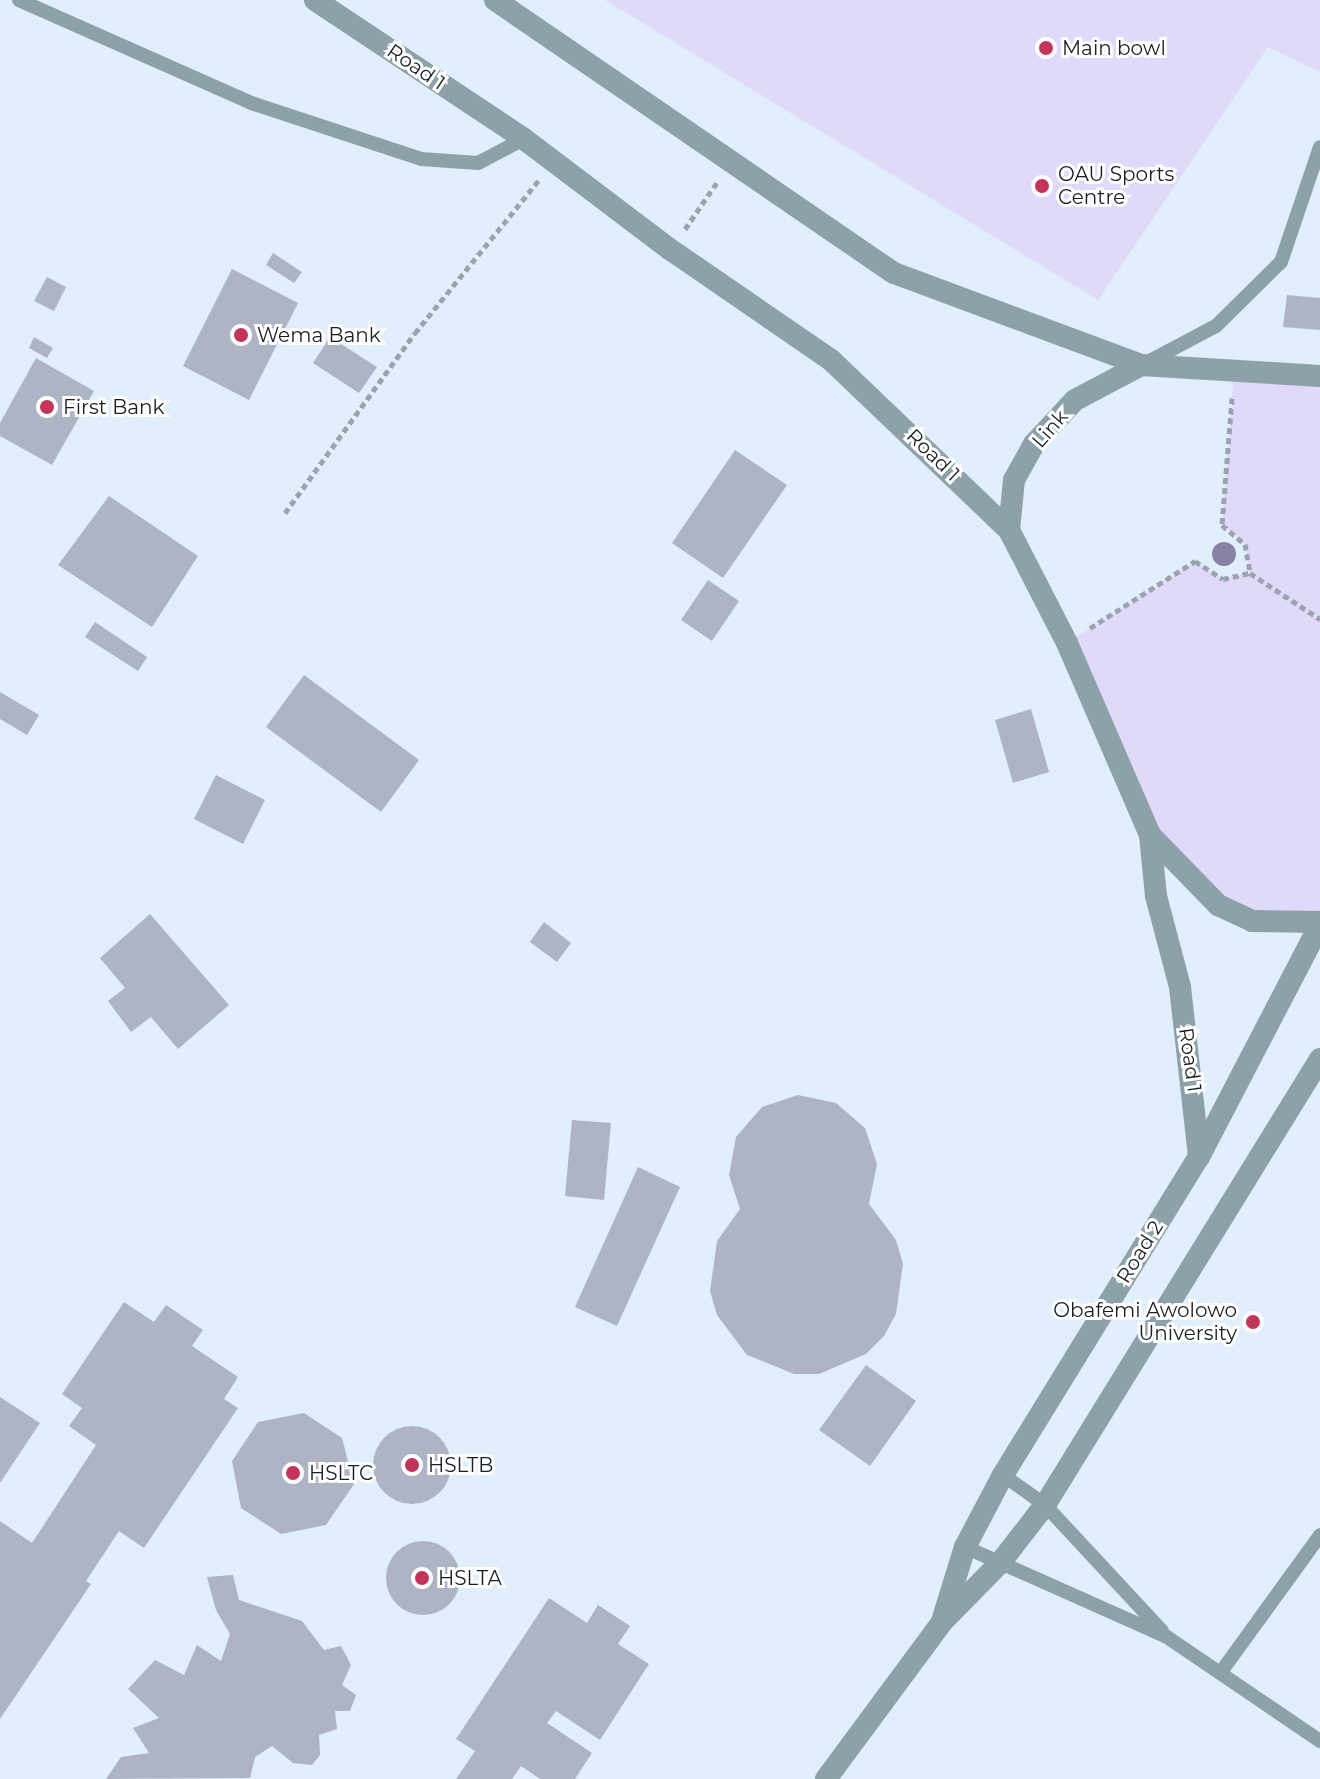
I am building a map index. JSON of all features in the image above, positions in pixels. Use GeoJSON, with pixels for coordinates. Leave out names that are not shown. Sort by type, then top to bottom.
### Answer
{"type":"FeatureCollection","features":[{"type":"Feature","properties":{"kind":"street","name":"Road 1"},"geometry":{"type":"LineString","coordinates":[[315,0],[524,139],[671,250],[831,360],[1009,530],[1067,643],[1150,835],[1156,896],[1180,987],[1199,1157]]}},
{"type":"Feature","properties":{"kind":"street"},"geometry":{"type":"LineString","coordinates":[[495,0],[894,273],[1141,365],[1320,376]]}},
{"type":"Feature","properties":{"kind":"street","name":"Link"},"geometry":{"type":"LineString","coordinates":[[1009,530],[1014,480],[1034,444],[1075,400],[1141,365]]}},
{"type":"Feature","properties":{"kind":"street"},"geometry":{"type":"LineString","coordinates":[[1150,835],[1218,905],[1252,921],[1320,924]]}},
{"type":"Feature","properties":{"kind":"street","name":"Road 2"},"geometry":{"type":"LineString","coordinates":[[942,1622],[965,1547],[1003,1475],[1199,1157],[1320,924]]}},
{"type":"Feature","properties":{"kind":"street","name":"Road 2"},"geometry":{"type":"LineString","coordinates":[[826,1779],[942,1622],[1000,1563],[1045,1505],[1320,1059]]}},
{"type":"Feature","properties":{"kind":"lane"},"geometry":{"type":"LineString","coordinates":[[19,0],[251,103],[421,159],[478,163],[524,139]]}},
{"type":"Feature","properties":{"kind":"lane"},"geometry":{"type":"LineString","coordinates":[[1141,365],[1216,326],[1281,262],[1320,147]]}},
{"type":"Feature","properties":{"kind":"lane"},"geometry":{"type":"LineString","coordinates":[[1003,1475],[1045,1505],[1167,1637]]}},
{"type":"Feature","properties":{"kind":"lane"},"geometry":{"type":"LineString","coordinates":[[1221,1672],[1320,1535]]}},
{"type":"Feature","properties":{"kind":"lane"},"geometry":{"type":"LineString","coordinates":[[965,1547],[1167,1637],[1320,1741]]}},
{"type":"Feature","properties":{"kind":"path"},"geometry":{"type":"LineString","coordinates":[[285,513],[415,333],[554,162]]}},
{"type":"Feature","properties":{"kind":"path"},"geometry":{"type":"LineString","coordinates":[[671,250],[731,162]]}},
{"type":"Feature","properties":{"kind":"path"},"geometry":{"type":"LineString","coordinates":[[1234,371],[1222,525],[1245,544],[1250,573]]}},
{"type":"Feature","properties":{"kind":"path"},"geometry":{"type":"LineString","coordinates":[[1067,643],[1195,561],[1223,579],[1250,573],[1320,619]]}},
{"type":"Feature","properties":{"kind":"shaded area","name":"OAU Sports Centre"},"geometry":{"type":"Polygon","coordinates":[[[605,0],[1320,0],[1320,72],[1268,47],[1098,300],[605,0]]]}},
{"type":"Feature","properties":{"kind":"shaded area"},"geometry":{"type":"Polygon","coordinates":[[[1234,371],[1320,376],[1320,922],[1252,921],[1150,835],[1067,643],[1195,561],[1223,579],[1249,573],[1245,544],[1222,525],[1234,371]]]}},
{"type":"Feature","properties":{"kind":"building"},"geometry":{"type":"Polygon","coordinates":[[[273,253],[302,272],[294,283],[266,265],[273,253]]]}},
{"type":"Feature","properties":{"kind":"building","name":"Wema Bank"},"geometry":{"type":"Polygon","coordinates":[[[232,269],[298,303],[249,400],[183,366],[232,269]]]}},
{"type":"Feature","properties":{"kind":"building"},"geometry":{"type":"Polygon","coordinates":[[[47,277],[66,287],[54,311],[34,301],[47,277]]]}},
{"type":"Feature","properties":{"kind":"building"},"geometry":{"type":"Polygon","coordinates":[[[1287,295],[1320,298],[1320,330],[1283,327],[1287,295]]]}},
{"type":"Feature","properties":{"kind":"building"},"geometry":{"type":"Polygon","coordinates":[[[34,337],[53,348],[47,358],[29,348],[34,337]]]}},
{"type":"Feature","properties":{"kind":"building"},"geometry":{"type":"Polygon","coordinates":[[[330,337],[377,367],[359,393],[313,363],[330,337]]]}},
{"type":"Feature","properties":{"kind":"building","name":"First Bank"},"geometry":{"type":"Polygon","coordinates":[[[36,358],[94,391],[52,465],[0,436],[0,423],[36,358]]]}},
{"type":"Feature","properties":{"kind":"building"},"geometry":{"type":"Polygon","coordinates":[[[735,450],[787,485],[723,578],[672,543],[735,450]]]}},
{"type":"Feature","properties":{"kind":"building"},"geometry":{"type":"Polygon","coordinates":[[[109,496],[198,556],[152,627],[58,565],[109,496]]]}},
{"type":"Feature","properties":{"kind":"building"},"geometry":{"type":"Polygon","coordinates":[[[708,580],[739,601],[712,641],[681,620],[708,580]]]}},
{"type":"Feature","properties":{"kind":"building"},"geometry":{"type":"Polygon","coordinates":[[[95,622],[147,657],[138,671],[85,637],[95,622]]]}},
{"type":"Feature","properties":{"kind":"building"},"geometry":{"type":"Polygon","coordinates":[[[304,675],[419,760],[381,812],[266,727],[304,675]]]}},
{"type":"Feature","properties":{"kind":"building"},"geometry":{"type":"Polygon","coordinates":[[[0,692],[39,715],[27,735],[0,719],[0,692]]]}},
{"type":"Feature","properties":{"kind":"building"},"geometry":{"type":"Polygon","coordinates":[[[1031,709],[1049,772],[1013,783],[995,720],[1031,709]]]}},
{"type":"Feature","properties":{"kind":"building"},"geometry":{"type":"Polygon","coordinates":[[[216,775],[265,800],[243,844],[194,819],[216,775]]]}},
{"type":"Feature","properties":{"kind":"building"},"geometry":{"type":"Polygon","coordinates":[[[150,914],[229,1005],[178,1049],[151,1017],[131,1032],[108,1001],[125,988],[100,958],[150,914]]]}},
{"type":"Feature","properties":{"kind":"building"},"geometry":{"type":"Polygon","coordinates":[[[544,922],[571,943],[557,962],[530,942],[544,922]]]}},
{"type":"Feature","properties":{"kind":"building"},"geometry":{"type":"Polygon","coordinates":[[[798,1095],[836,1103],[865,1128],[877,1164],[869,1204],[896,1240],[903,1264],[896,1314],[884,1336],[866,1354],[819,1374],[794,1374],[747,1355],[717,1315],[710,1291],[717,1241],[740,1209],[729,1175],[736,1137],[762,1107],[798,1095]]]}},
{"type":"Feature","properties":{"kind":"building"},"geometry":{"type":"Polygon","coordinates":[[[572,1120],[611,1123],[604,1200],[565,1196],[572,1120]]]}},
{"type":"Feature","properties":{"kind":"building"},"geometry":{"type":"Polygon","coordinates":[[[638,1167],[680,1187],[617,1326],[575,1307],[638,1167]]]}},
{"type":"Feature","properties":{"kind":"building"},"geometry":{"type":"Polygon","coordinates":[[[124,1302],[154,1322],[166,1305],[203,1330],[192,1346],[238,1377],[224,1399],[238,1408],[144,1548],[119,1531],[86,1581],[91,1584],[0,1719],[0,1521],[32,1543],[96,1445],[69,1426],[82,1408],[62,1394],[124,1302]]]}},
{"type":"Feature","properties":{"kind":"building"},"geometry":{"type":"Polygon","coordinates":[[[866,1365],[916,1401],[870,1466],[819,1430],[866,1365]]]}},
{"type":"Feature","properties":{"kind":"building"},"geometry":{"type":"Polygon","coordinates":[[[0,1397],[40,1423],[0,1483],[0,1397]]]}},
{"type":"Feature","properties":{"kind":"building","name":"HSLTC"},"geometry":{"type":"Polygon","coordinates":[[[304,1413],[342,1438],[354,1484],[326,1525],[281,1534],[241,1508],[232,1461],[258,1422],[304,1413]]]}},
{"type":"Feature","properties":{"kind":"building","name":"HSLTB"},"geometry":{"type":"Polygon","coordinates":[[[404,1426],[420,1426],[434,1432],[445,1443],[451,1465],[445,1487],[434,1498],[420,1504],[404,1504],[390,1498],[379,1487],[373,1473],[373,1457],[379,1443],[390,1432],[404,1426]]]}},
{"type":"Feature","properties":{"kind":"building","name":"HSLTA"},"geometry":{"type":"Polygon","coordinates":[[[430,1541],[450,1551],[458,1564],[458,1592],[450,1605],[437,1613],[416,1615],[396,1605],[388,1592],[386,1571],[396,1551],[409,1543],[430,1541]]]}},
{"type":"Feature","properties":{"kind":"building"},"geometry":{"type":"Polygon","coordinates":[[[233,1575],[239,1600],[302,1621],[324,1650],[341,1646],[351,1665],[342,1685],[356,1695],[350,1711],[335,1711],[337,1729],[319,1735],[320,1755],[312,1765],[293,1763],[272,1746],[255,1757],[250,1778],[106,1779],[121,1757],[149,1753],[133,1728],[159,1718],[128,1689],[155,1660],[184,1675],[197,1645],[221,1661],[230,1634],[216,1610],[207,1577],[233,1575]]]}},
{"type":"Feature","properties":{"kind":"building"},"geometry":{"type":"Polygon","coordinates":[[[549,1598],[587,1623],[598,1605],[630,1626],[618,1644],[649,1664],[600,1740],[556,1711],[547,1723],[592,1753],[575,1779],[540,1779],[521,1766],[512,1779],[456,1779],[475,1751],[456,1739],[549,1598]]]}},
{"type":"Feature","properties":{"kind":"place","name":"Main bowl"},"geometry":{"type":"Point","coordinates":[1046,48]}},
{"type":"Feature","properties":{"kind":"place","name":"OAU Sports Centre"},"geometry":{"type":"Point","coordinates":[1042,186]}},
{"type":"Feature","properties":{"kind":"place","name":"Wema Bank"},"geometry":{"type":"Point","coordinates":[241,335]}},
{"type":"Feature","properties":{"kind":"place","name":"First Bank"},"geometry":{"type":"Point","coordinates":[47,407]}},
{"type":"Feature","properties":{"kind":"place","name":"Obafemi Awolowo University"},"geometry":{"type":"Point","coordinates":[1253,1322]}},
{"type":"Feature","properties":{"kind":"place","name":"HSLTB"},"geometry":{"type":"Point","coordinates":[412,1465]}},
{"type":"Feature","properties":{"kind":"place","name":"HSLTC"},"geometry":{"type":"Point","coordinates":[293,1473]}},
{"type":"Feature","properties":{"kind":"place","name":"HSLTA"},"geometry":{"type":"Point","coordinates":[422,1578]}}]}
